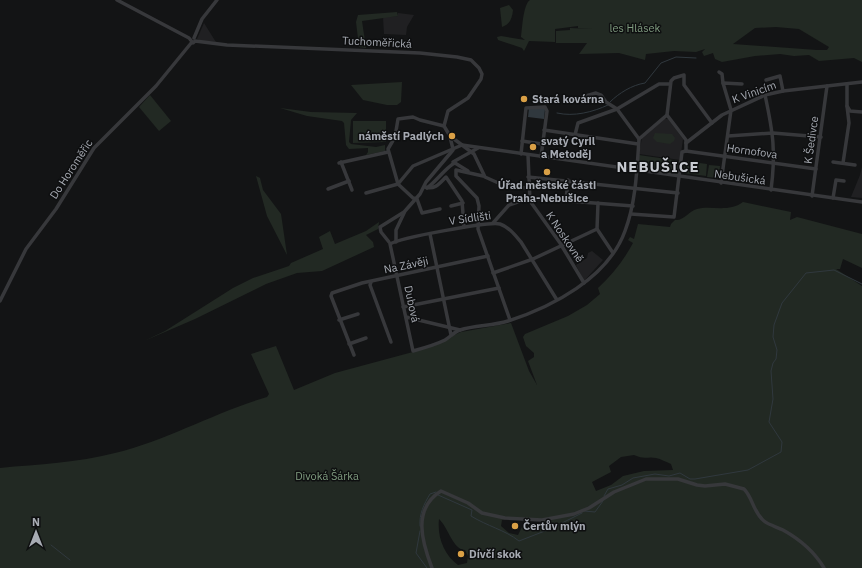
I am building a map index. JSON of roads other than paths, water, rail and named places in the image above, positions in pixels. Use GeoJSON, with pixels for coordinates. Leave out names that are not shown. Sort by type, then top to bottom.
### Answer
{"type":"FeatureCollection","features":[{"type":"Feature","properties":{"kind":"street"},"geometry":{"type":"LineString","coordinates":[[117,0],[193,40]]}},
{"type":"Feature","properties":{"kind":"street","name":"Do Horoměřic"},"geometry":{"type":"LineString","coordinates":[[0,302],[26,249],[56,209],[94,148],[156,86],[193,40],[202,19],[217,0]]}},
{"type":"Feature","properties":{"kind":"street","name":"Tuchoměřická"},"geometry":{"type":"LineString","coordinates":[[193,40],[227,45],[405,52],[467,58],[479,68],[481,79],[468,98],[448,111],[444,126]]}},
{"type":"Feature","properties":{"kind":"street"},"geometry":{"type":"LineString","coordinates":[[719,72],[722,74],[723,83],[731,110],[721,183]]}},
{"type":"Feature","properties":{"kind":"street"},"geometry":{"type":"LineString","coordinates":[[430,234],[451,335],[461,330],[510,320],[557,300],[584,283],[613,253],[625,232],[633,206],[639,139],[666,115],[670,84],[674,78],[682,75],[685,77],[684,85],[712,123]]}},
{"type":"Feature","properties":{"kind":"street"},"geometry":{"type":"LineString","coordinates":[[766,80],[780,76],[783,91]]}},
{"type":"Feature","properties":{"kind":"street","name":"K Vinicím"},"geometry":{"type":"LineString","coordinates":[[686,143],[731,110],[765,95],[783,91],[862,82]]}},
{"type":"Feature","properties":{"kind":"street"},"geometry":{"type":"LineString","coordinates":[[723,83],[742,84]]}},
{"type":"Feature","properties":{"kind":"street"},"geometry":{"type":"LineString","coordinates":[[575,135],[578,123],[617,109],[658,84],[670,84]]}},
{"type":"Feature","properties":{"kind":"street"},"geometry":{"type":"LineString","coordinates":[[843,163],[849,123],[847,84]]}},
{"type":"Feature","properties":{"kind":"street","name":"K Šedivce"},"geometry":{"type":"LineString","coordinates":[[812,196],[828,86]]}},
{"type":"Feature","properties":{"kind":"street"},"geometry":{"type":"LineString","coordinates":[[579,98],[596,93],[601,95],[606,102],[617,109],[639,139]]}},
{"type":"Feature","properties":{"kind":"street"},"geometry":{"type":"LineString","coordinates":[[765,95],[773,132],[775,163],[771,190]]}},
{"type":"Feature","properties":{"kind":"street"},"geometry":{"type":"LineString","coordinates":[[522,154],[524,112],[527,106],[546,108],[541,157]]}},
{"type":"Feature","properties":{"kind":"street"},"geometry":{"type":"LineString","coordinates":[[847,106],[850,111],[862,112]]}},
{"type":"Feature","properties":{"kind":"street"},"geometry":{"type":"LineString","coordinates":[[849,123],[854,112]]}},
{"type":"Feature","properties":{"kind":"street"},"geometry":{"type":"LineString","coordinates":[[631,214],[674,217],[682,152],[686,151],[686,140],[666,115]]}},
{"type":"Feature","properties":{"kind":"street"},"geometry":{"type":"LineString","coordinates":[[440,209],[423,214],[417,199],[413,198],[398,184],[388,152],[396,132],[398,119],[413,117],[444,126],[450,136],[454,149]]}},
{"type":"Feature","properties":{"kind":"street"},"geometry":{"type":"LineString","coordinates":[[544,130],[638,144]]}},
{"type":"Feature","properties":{"kind":"street"},"geometry":{"type":"LineString","coordinates":[[728,136],[773,132],[821,137]]}},
{"type":"Feature","properties":{"kind":"street"},"geometry":{"type":"LineString","coordinates":[[450,136],[472,152],[480,164],[483,176]]}},
{"type":"Feature","properties":{"kind":"street"},"geometry":{"type":"LineString","coordinates":[[522,141],[542,144]]}},
{"type":"Feature","properties":{"kind":"street"},"geometry":{"type":"LineString","coordinates":[[366,194],[398,184],[413,166],[462,145],[478,148]]}},
{"type":"Feature","properties":{"kind":"street"},"geometry":{"type":"LineString","coordinates":[[426,188],[442,175],[451,164],[478,148]]}},
{"type":"Feature","properties":{"kind":"street","name":"Nebušická"},"geometry":{"type":"LineString","coordinates":[[478,148],[862,202]]}},
{"type":"Feature","properties":{"kind":"street"},"geometry":{"type":"LineString","coordinates":[[389,242],[381,232],[380,228],[405,211],[417,199],[426,188],[438,167],[454,149]]}},
{"type":"Feature","properties":{"kind":"street","name":"Hornofova"},"geometry":{"type":"LineString","coordinates":[[686,151],[816,169]]}},
{"type":"Feature","properties":{"kind":"street"},"geometry":{"type":"LineString","coordinates":[[352,190],[340,162],[388,152]]}},
{"type":"Feature","properties":{"kind":"street","name":"K Noskovně"},"geometry":{"type":"LineString","coordinates":[[528,155],[529,198],[562,246],[584,283]]}},
{"type":"Feature","properties":{"kind":"street"},"geometry":{"type":"LineString","coordinates":[[833,162],[855,165]]}},
{"type":"Feature","properties":{"kind":"street"},"geometry":{"type":"LineString","coordinates":[[451,164],[455,163],[470,173]]}},
{"type":"Feature","properties":{"kind":"street"},"geometry":{"type":"LineString","coordinates":[[510,320],[477,225],[479,206],[478,198],[456,176],[456,170],[483,176],[505,186],[528,188]]}},
{"type":"Feature","properties":{"kind":"street"},"geometry":{"type":"LineString","coordinates":[[426,188],[435,188],[446,177],[463,203],[464,227]]}},
{"type":"Feature","properties":{"kind":"street"},"geometry":{"type":"LineString","coordinates":[[528,177],[634,187],[678,193]]}},
{"type":"Feature","properties":{"kind":"street"},"geometry":{"type":"LineString","coordinates":[[566,200],[568,180]]}},
{"type":"Feature","properties":{"kind":"street"},"geometry":{"type":"LineString","coordinates":[[833,198],[836,180],[844,181]]}},
{"type":"Feature","properties":{"kind":"street"},"geometry":{"type":"LineString","coordinates":[[328,189],[348,181]]}},
{"type":"Feature","properties":{"kind":"street"},"geometry":{"type":"LineString","coordinates":[[493,223],[509,205],[529,198],[633,206]]}},
{"type":"Feature","properties":{"kind":"street"},"geometry":{"type":"LineString","coordinates":[[451,206],[463,203]]}},
{"type":"Feature","properties":{"kind":"street"},"geometry":{"type":"LineString","coordinates":[[598,203],[597,229],[613,253]]}},
{"type":"Feature","properties":{"kind":"street"},"geometry":{"type":"LineString","coordinates":[[396,242],[396,230],[405,211]]}},
{"type":"Feature","properties":{"kind":"street","name":"V Sídlišti"},"geometry":{"type":"LineString","coordinates":[[396,242],[477,225],[493,223],[507,227],[515,234],[533,259],[557,300]]}},
{"type":"Feature","properties":{"kind":"street"},"geometry":{"type":"LineString","coordinates":[[493,273],[533,259],[597,229]]}},
{"type":"Feature","properties":{"kind":"street","name":"Dubová"},"geometry":{"type":"LineString","coordinates":[[396,242],[390,245],[413,351],[435,344],[451,335]]}},
{"type":"Feature","properties":{"kind":"street","name":"Na Závěji"},"geometry":{"type":"LineString","coordinates":[[339,320],[331,296],[332,293],[362,283],[488,256]]}},
{"type":"Feature","properties":{"kind":"street"},"geometry":{"type":"LineString","coordinates":[[371,282],[370,285],[391,342]]}},
{"type":"Feature","properties":{"kind":"street"},"geometry":{"type":"LineString","coordinates":[[404,307],[499,288]]}},
{"type":"Feature","properties":{"kind":"street"},"geometry":{"type":"LineString","coordinates":[[353,355],[339,320],[358,314]]}},
{"type":"Feature","properties":{"kind":"street"},"geometry":{"type":"LineString","coordinates":[[406,317],[461,330]]}},
{"type":"Feature","properties":{"kind":"street"},"geometry":{"type":"LineString","coordinates":[[349,344],[366,338]]}},
{"type":"Feature","properties":{"kind":"street"},"geometry":{"type":"LineString","coordinates":[[432,568],[423,546],[422,520],[427,504],[438,493],[448,493],[468,503],[482,513],[505,518],[542,520],[574,514],[589,508],[604,497],[646,479],[678,479],[705,486],[726,484],[734,485],[747,492],[755,511],[764,521],[805,544],[817,556],[824,568]]}},
{"type":"Feature","properties":{"kind":"waterway"},"geometry":{"type":"LineString","coordinates":[[610,102],[626,90],[645,83],[661,63],[676,57],[696,58]]}},
{"type":"Feature","properties":{"kind":"waterway"},"geometry":{"type":"LineString","coordinates":[[557,113],[583,113],[608,105]]}},
{"type":"Feature","properties":{"kind":"waterway"},"geometry":{"type":"LineString","coordinates":[[604,496],[608,489],[622,485],[633,478],[655,474],[669,476],[680,473],[690,479],[695,479],[748,470],[781,452],[782,442],[769,422],[773,399],[771,371],[773,363],[776,359],[777,350],[773,337],[774,325],[782,303],[806,273],[834,270],[862,284]]}},
{"type":"Feature","properties":{"kind":"waterway"},"geometry":{"type":"LineString","coordinates":[[420,526],[420,517],[424,505],[430,494],[436,492]]}},
{"type":"Feature","properties":{"kind":"waterway"},"geometry":{"type":"LineString","coordinates":[[438,495],[472,510],[471,516],[519,541],[550,529],[582,513]]}},
{"type":"Feature","properties":{"kind":"waterway"},"geometry":{"type":"LineString","coordinates":[[584,511],[595,512],[603,501]]}},
{"type":"Feature","properties":{"kind":"waterway"},"geometry":{"type":"LineString","coordinates":[[420,531],[416,553],[427,568]]}},
{"type":"Feature","properties":{"kind":"waterway"},"geometry":{"type":"LineString","coordinates":[[51,545],[70,560]]}},
{"type":"Feature","properties":{"kind":"place","name":"Stará kovárna"},"geometry":{"type":"Point","coordinates":[524,99]}},
{"type":"Feature","properties":{"kind":"place","name":"náměstí Padlých"},"geometry":{"type":"Point","coordinates":[452,136]}},
{"type":"Feature","properties":{"kind":"place","name":"svatý Cyril a Metoděj"},"geometry":{"type":"Point","coordinates":[533,147]}},
{"type":"Feature","properties":{"kind":"place","name":"Úřad městské části Praha-Nebušice"},"geometry":{"type":"Point","coordinates":[547,172]}},
{"type":"Feature","properties":{"kind":"place","name":"Čertův mlýn"},"geometry":{"type":"Point","coordinates":[515,526]}},
{"type":"Feature","properties":{"kind":"place","name":"Dívčí skok"},"geometry":{"type":"Point","coordinates":[461,554]}},
{"type":"Feature","properties":{"kind":"district","name":"NEBUŠICE"},"geometry":{"type":"Point","coordinates":[658,167]}},
{"type":"Feature","properties":{"kind":"park label","name":"les Hlásek"},"geometry":{"type":"Point","coordinates":[635,28]}},
{"type":"Feature","properties":{"kind":"park label","name":"Divoká Šárka"},"geometry":{"type":"Point","coordinates":[327,476]}}]}
